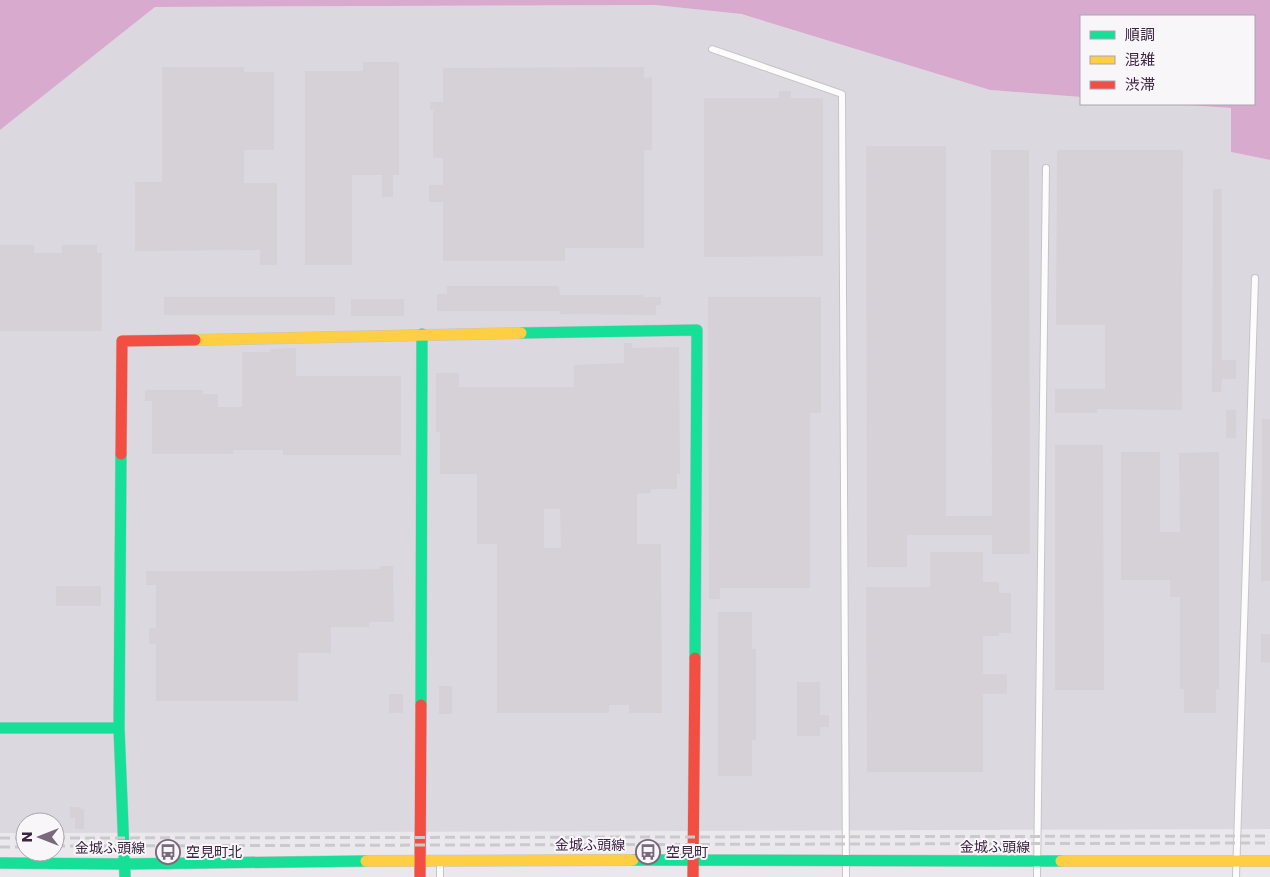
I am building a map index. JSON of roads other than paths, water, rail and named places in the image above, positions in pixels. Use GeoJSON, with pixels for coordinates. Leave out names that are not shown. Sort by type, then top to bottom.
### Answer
{"type":"FeatureCollection","features":[{"type":"Feature","properties":{"kind":"street"},"geometry":{"type":"LineString","coordinates":[[125,877],[119,728],[122,340],[697,330],[693,877]]}},
{"type":"Feature","properties":{"kind":"street"},"geometry":{"type":"LineString","coordinates":[[420,877],[422,334]]}},
{"type":"Feature","properties":{"kind":"street"},"geometry":{"type":"LineString","coordinates":[[0,728],[119,728]]}},
{"type":"Feature","properties":{"kind":"street","name":"金城ふ頭線"},"geometry":{"type":"LineString","coordinates":[[0,863],[125,864],[421,860],[1270,861]]}},
{"type":"Feature","properties":{"kind":"lane"},"geometry":{"type":"LineString","coordinates":[[712,49],[842,94],[846,877]]}},
{"type":"Feature","properties":{"kind":"lane"},"geometry":{"type":"LineString","coordinates":[[1037,877],[1046,168]]}},
{"type":"Feature","properties":{"kind":"lane"},"geometry":{"type":"LineString","coordinates":[[1236,877],[1254,278]]}},
{"type":"Feature","properties":{"kind":"lane"},"geometry":{"type":"LineString","coordinates":[[440,860],[440,877]]}},
{"type":"Feature","properties":{"kind":"railway"},"geometry":{"type":"LineString","coordinates":[[65,838],[1270,836]]}},
{"type":"Feature","properties":{"kind":"railway"},"geometry":{"type":"LineString","coordinates":[[0,838],[15,838]]}},
{"type":"Feature","properties":{"kind":"railway"},"geometry":{"type":"LineString","coordinates":[[65,846],[1270,843]]}},
{"type":"Feature","properties":{"kind":"railway"},"geometry":{"type":"LineString","coordinates":[[0,847],[15,847]]}},
{"type":"Feature","properties":{"kind":"place","name":"空見町北"},"geometry":{"type":"Point","coordinates":[168,852]}},
{"type":"Feature","properties":{"kind":"place","name":"空見町"},"geometry":{"type":"Point","coordinates":[648,852]}}]}
